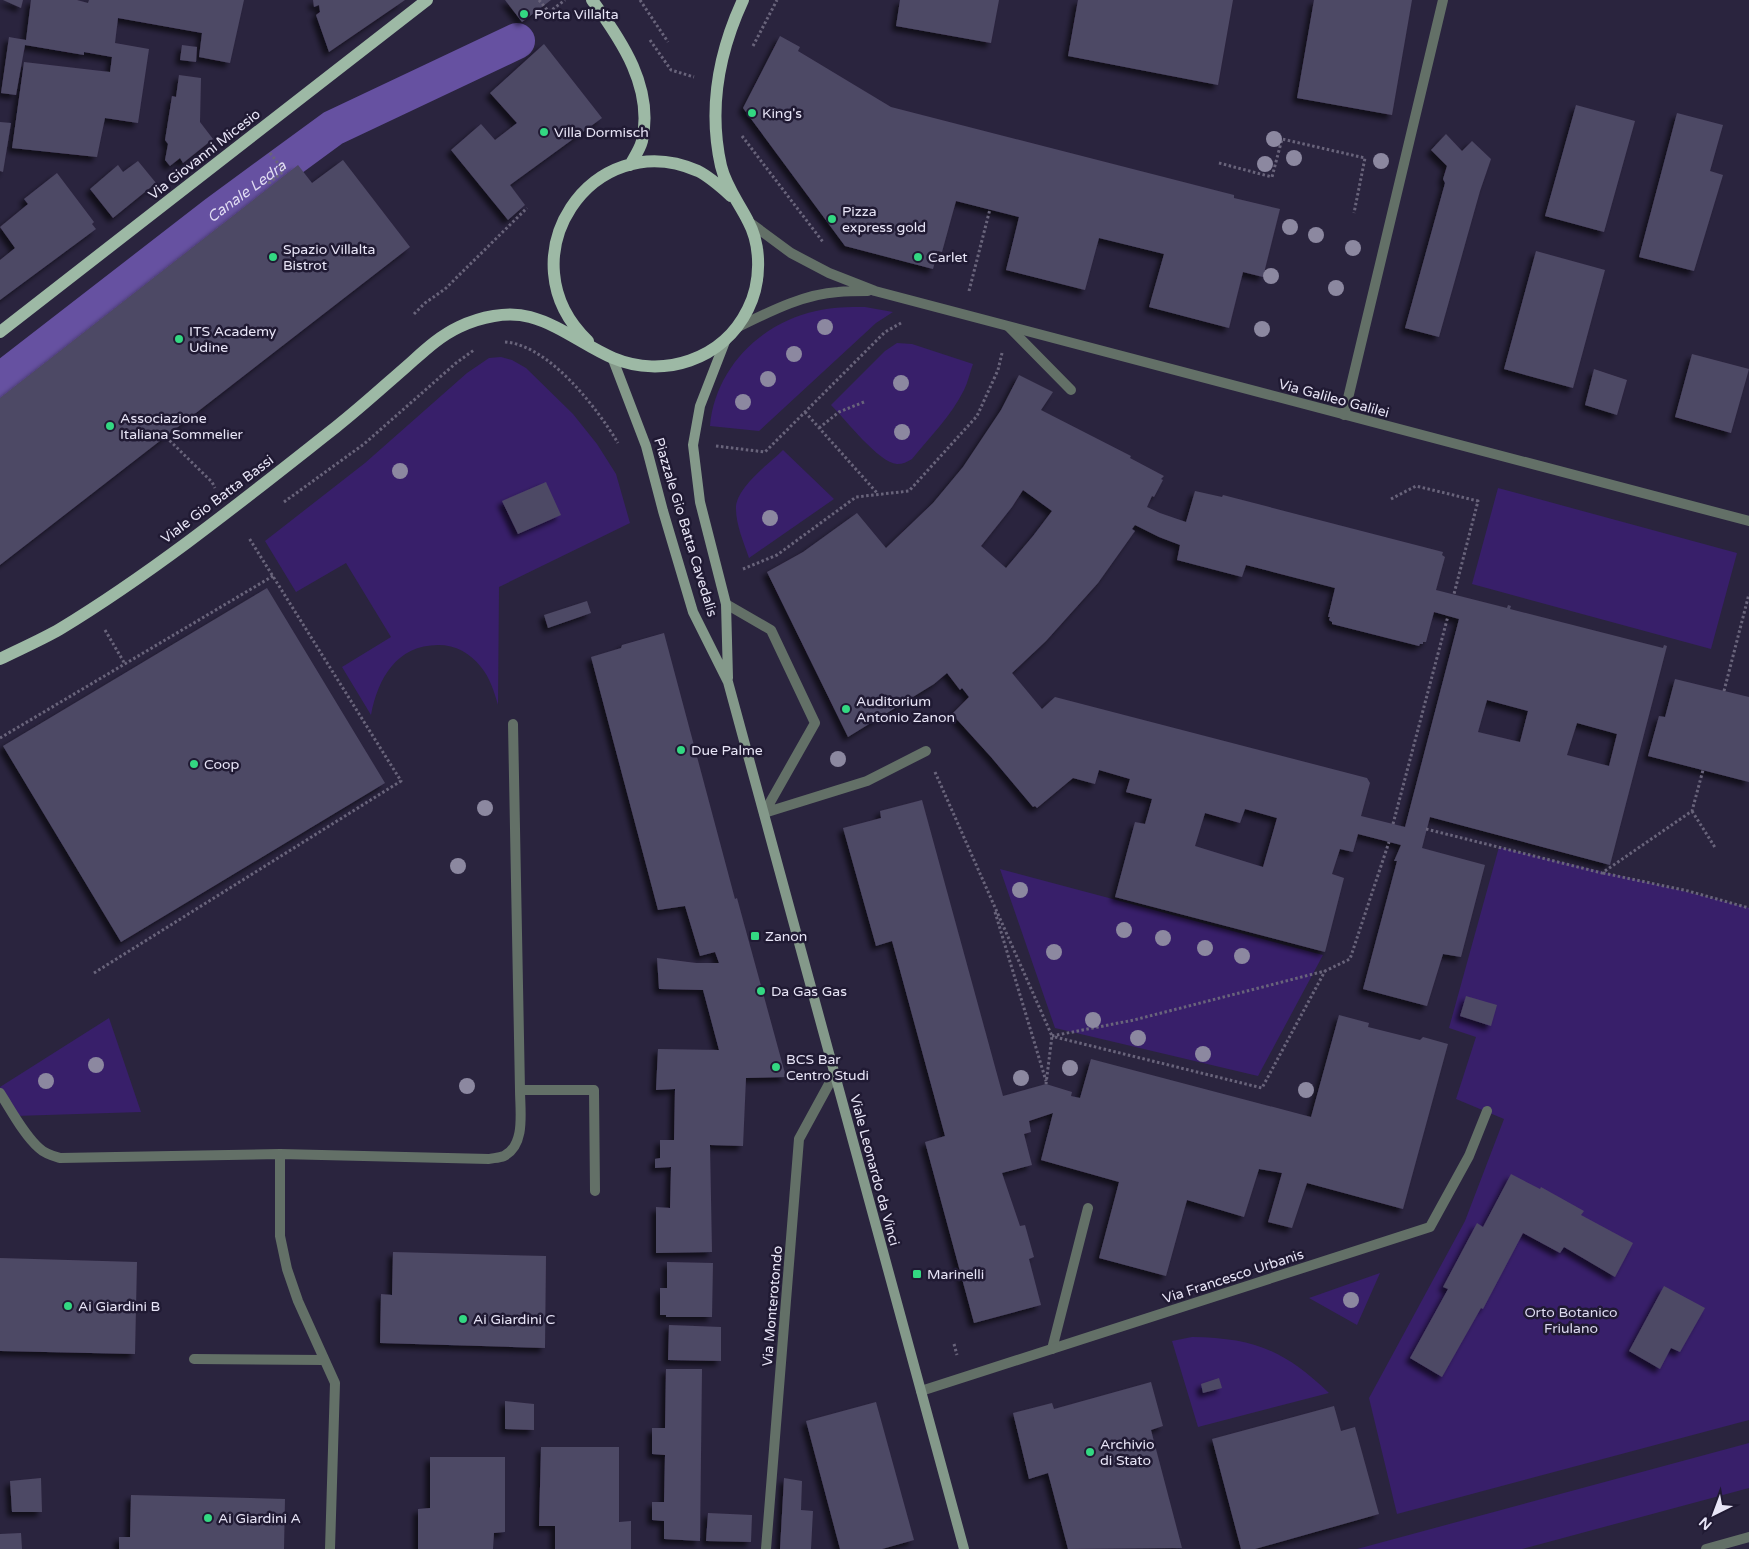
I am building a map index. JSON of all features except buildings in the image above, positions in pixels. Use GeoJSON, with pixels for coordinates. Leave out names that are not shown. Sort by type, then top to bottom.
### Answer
{"type":"FeatureCollection","features":[{"type":"Feature","properties":{"kind":"main road","name":"Via Giovanni Micesio"},"geometry":{"type":"LineString","coordinates":[[0,332],[427,0]]}},
{"type":"Feature","properties":{"kind":"main road"},"geometry":{"type":"LineString","coordinates":[[592,0],[627,51],[640,86],[645,113],[642,142],[630,165]]}},
{"type":"Feature","properties":{"kind":"main road","name":"Piazzale Gio Batta Cavedalis"},"geometry":{"type":"LineString","coordinates":[[436,340],[460,327],[479,320],[514,315],[530,317],[548,324],[612,358],[634,365],[662,367],[679,365],[701,357],[726,339],[736,328],[748,309],[756,287],[758,264],[755,241],[749,222],[735,200],[722,170],[715,124],[720,63],[730,28],[743,0]]}},
{"type":"Feature","properties":{"kind":"main road","name":"Piazzale Gio Batta Cavedalis"},"geometry":{"type":"LineString","coordinates":[[728,682],[693,612],[646,446],[612,358],[593,346],[576,330],[562,307],[556,290],[553,255],[562,222],[574,203],[589,186],[609,173],[630,165],[653,162],[676,164],[698,172],[718,184],[735,200]]}},
{"type":"Feature","properties":{"kind":"main road","name":"Piazzale Gio Batta Cavedalis"},"geometry":{"type":"LineString","coordinates":[[726,339],[700,406],[693,445],[700,502],[726,604],[728,682]]}},
{"type":"Feature","properties":{"kind":"main road","name":"Viale Gio Batta Bassi"},"geometry":{"type":"LineString","coordinates":[[0,659],[56,630],[112,596],[230,510],[355,412],[436,340]]}},
{"type":"Feature","properties":{"kind":"main road","name":"Viale Leonardo da Vinci"},"geometry":{"type":"LineString","coordinates":[[728,682],[964,1549]]}},
{"type":"Feature","properties":{"kind":"street"},"geometry":{"type":"LineString","coordinates":[[1344,415],[1443,0]]}},
{"type":"Feature","properties":{"kind":"street","name":"Piazzale Gio Batta Cavedalis"},"geometry":{"type":"LineString","coordinates":[[749,222],[791,253],[829,272],[875,291],[912,301]]}},
{"type":"Feature","properties":{"kind":"street","name":"Piazzale Gio Batta Cavedalis"},"geometry":{"type":"LineString","coordinates":[[736,328],[807,298],[836,292],[875,291]]}},
{"type":"Feature","properties":{"kind":"street","name":"Via Galileo Galilei"},"geometry":{"type":"LineString","coordinates":[[912,301],[1749,521]]}},
{"type":"Feature","properties":{"kind":"street"},"geometry":{"type":"LineString","coordinates":[[1009,327],[1071,390]]}},
{"type":"Feature","properties":{"kind":"street"},"geometry":{"type":"LineString","coordinates":[[726,604],[772,630],[815,723],[764,813]]}},
{"type":"Feature","properties":{"kind":"street"},"geometry":{"type":"LineString","coordinates":[[0,1093],[39,1149],[49,1155],[60,1158],[280,1154],[488,1159],[502,1157],[511,1151],[517,1142],[520,1130],[513,724]]}},
{"type":"Feature","properties":{"kind":"street"},"geometry":{"type":"LineString","coordinates":[[764,813],[867,781],[926,751]]}},
{"type":"Feature","properties":{"kind":"street","name":"Via Monterotondo"},"geometry":{"type":"LineString","coordinates":[[766,1549],[799,1138],[835,1073]]}},
{"type":"Feature","properties":{"kind":"street"},"geometry":{"type":"LineString","coordinates":[[520,1090],[594,1090],[595,1191]]}},
{"type":"Feature","properties":{"kind":"street","name":"Via Francesco Urbanis"},"geometry":{"type":"LineString","coordinates":[[921,1391],[1430,1227],[1469,1156],[1487,1111]]}},
{"type":"Feature","properties":{"kind":"street"},"geometry":{"type":"LineString","coordinates":[[280,1154],[280,1236],[287,1269],[298,1301],[335,1383],[330,1549]]}},
{"type":"Feature","properties":{"kind":"street"},"geometry":{"type":"LineString","coordinates":[[1052,1349],[1088,1208]]}},
{"type":"Feature","properties":{"kind":"street"},"geometry":{"type":"LineString","coordinates":[[194,1359],[324,1360]]}},
{"type":"Feature","properties":{"kind":"street"},"geometry":{"type":"LineString","coordinates":[[1706,1549],[1749,1537]]}},
{"type":"Feature","properties":{"kind":"path"},"geometry":{"type":"LineString","coordinates":[[539,0],[549,12],[565,0]]}},
{"type":"Feature","properties":{"kind":"path"},"geometry":{"type":"LineString","coordinates":[[640,0],[668,42]]}},
{"type":"Feature","properties":{"kind":"path"},"geometry":{"type":"LineString","coordinates":[[750,52],[777,0]]}},
{"type":"Feature","properties":{"kind":"path"},"geometry":{"type":"LineString","coordinates":[[1219,163],[1272,177],[1282,139],[1365,158],[1354,213]]}},
{"type":"Feature","properties":{"kind":"path"},"geometry":{"type":"LineString","coordinates":[[748,143],[804,219]]}},
{"type":"Feature","properties":{"kind":"path"},"geometry":{"type":"LineString","coordinates":[[266,148],[284,171],[269,183],[271,185]]}},
{"type":"Feature","properties":{"kind":"path"},"geometry":{"type":"LineString","coordinates":[[772,186],[776,182]]}},
{"type":"Feature","properties":{"kind":"path"},"geometry":{"type":"LineString","coordinates":[[414,314],[424,303],[445,289],[527,208]]}},
{"type":"Feature","properties":{"kind":"path"},"geometry":{"type":"LineString","coordinates":[[967,298],[990,209]]}},
{"type":"Feature","properties":{"kind":"path"},"geometry":{"type":"LineString","coordinates":[[714,446],[764,452],[885,332],[907,321]]}},
{"type":"Feature","properties":{"kind":"path"},"geometry":{"type":"LineString","coordinates":[[496,341],[514,342],[531,349],[550,361],[590,404],[611,431],[621,448]]}},
{"type":"Feature","properties":{"kind":"path"},"geometry":{"type":"LineString","coordinates":[[743,569],[777,555],[856,497],[909,491],[977,416],[998,370],[1004,345]]}},
{"type":"Feature","properties":{"kind":"path"},"geometry":{"type":"LineString","coordinates":[[276,508],[364,444],[461,359],[479,346]]}},
{"type":"Feature","properties":{"kind":"path"},"geometry":{"type":"LineString","coordinates":[[819,428],[838,412],[864,402]]}},
{"type":"Feature","properties":{"kind":"path"},"geometry":{"type":"LineString","coordinates":[[804,412],[878,494]]}},
{"type":"Feature","properties":{"kind":"path"},"geometry":{"type":"LineString","coordinates":[[166,437],[216,488]]}},
{"type":"Feature","properties":{"kind":"path"},"geometry":{"type":"LineString","coordinates":[[1392,499],[1416,486],[1478,501],[1454,594]]}},
{"type":"Feature","properties":{"kind":"path"},"geometry":{"type":"LineString","coordinates":[[94,972],[401,781],[249,538]]}},
{"type":"Feature","properties":{"kind":"path"},"geometry":{"type":"LineString","coordinates":[[0,738],[273,576]]}},
{"type":"Feature","properties":{"kind":"path"},"geometry":{"type":"LineString","coordinates":[[1724,691],[1749,594]]}},
{"type":"Feature","properties":{"kind":"path"},"geometry":{"type":"LineString","coordinates":[[1393,824],[1448,616]]}},
{"type":"Feature","properties":{"kind":"path"},"geometry":{"type":"LineString","coordinates":[[112,627],[105,630],[125,664]]}},
{"type":"Feature","properties":{"kind":"path"},"geometry":{"type":"LineString","coordinates":[[926,751],[991,898],[1052,1036],[1046,1084],[991,898]]}},
{"type":"Feature","properties":{"kind":"path"},"geometry":{"type":"LineString","coordinates":[[1602,873],[1692,811],[1703,770]]}},
{"type":"Feature","properties":{"kind":"path"},"geometry":{"type":"LineString","coordinates":[[1692,811],[1716,849]]}},
{"type":"Feature","properties":{"kind":"path"},"geometry":{"type":"LineString","coordinates":[[1426,829],[1602,873],[1688,891],[1749,908]]}},
{"type":"Feature","properties":{"kind":"path"},"geometry":{"type":"LineString","coordinates":[[1052,1036],[1134,1020],[1325,971],[1350,959],[1389,842]]}},
{"type":"Feature","properties":{"kind":"path"},"geometry":{"type":"LineString","coordinates":[[1052,1036],[1262,1088],[1325,971]]}},
{"type":"Feature","properties":{"kind":"green space"},"geometry":{"type":"Polygon","coordinates":[[[846,307],[865,307],[893,312],[876,323],[759,431],[710,426],[714,405],[721,386],[731,368],[759,338],[777,326],[796,317],[816,311],[846,307]]]}},
{"type":"Feature","properties":{"kind":"green space"},"geometry":{"type":"Polygon","coordinates":[[[897,343],[912,344],[973,364],[967,384],[947,417],[912,459],[905,463],[897,464],[890,462],[872,449],[831,405],[885,351],[897,343]]]}},
{"type":"Feature","properties":{"kind":"green space"},"geometry":{"type":"Polygon","coordinates":[[[501,357],[512,360],[526,368],[573,414],[597,444],[616,474],[630,523],[499,587],[498,705],[484,671],[467,654],[451,646],[424,646],[401,657],[392,666],[379,688],[371,715],[342,667],[391,637],[346,563],[296,592],[265,541],[365,463],[467,373],[489,358],[501,357]]]}},
{"type":"Feature","properties":{"kind":"green space"},"geometry":{"type":"Polygon","coordinates":[[[783,450],[834,499],[749,558],[737,521],[737,501],[747,485],[783,450]]]}},
{"type":"Feature","properties":{"kind":"green space"},"geometry":{"type":"Polygon","coordinates":[[[1498,488],[1737,553],[1711,649],[1472,584],[1498,488]]]}},
{"type":"Feature","properties":{"kind":"green space","name":"Orto Botanico Friulano"},"geometry":{"type":"Polygon","coordinates":[[[1499,847],[1749,908],[1749,1420],[1397,1514],[1369,1398],[1465,1221],[1504,1119],[1456,1099],[1476,1037],[1449,1028],[1499,847]]]}},
{"type":"Feature","properties":{"kind":"green space"},"geometry":{"type":"Polygon","coordinates":[[[1000,869],[1323,955],[1258,1076],[1055,1028],[1000,869]]]}},
{"type":"Feature","properties":{"kind":"green space"},"geometry":{"type":"Polygon","coordinates":[[[109,1018],[141,1112],[15,1116],[0,1093],[0,1087],[109,1018]]]}},
{"type":"Feature","properties":{"kind":"green space"},"geometry":{"type":"Polygon","coordinates":[[[1380,1273],[1357,1325],[1309,1298],[1380,1273]]]}},
{"type":"Feature","properties":{"kind":"green space"},"geometry":{"type":"Polygon","coordinates":[[[1192,1337],[1233,1340],[1267,1349],[1297,1366],[1329,1393],[1198,1427],[1172,1341],[1192,1337]]]}},
{"type":"Feature","properties":{"kind":"green space"},"geometry":{"type":"Polygon","coordinates":[[[1749,1443],[1749,1488],[1522,1549],[1357,1549],[1749,1443]]]}},
{"type":"Feature","properties":{"kind":"waterway","name":"Canale Ledra"},"geometry":{"type":"LineString","coordinates":[[0,381],[217,213],[333,128],[517,41]]}},
{"type":"Feature","properties":{"kind":"place","name":"Porta Villalta"},"geometry":{"type":"Point","coordinates":[524,14]}},
{"type":"Feature","properties":{"kind":"place","name":"King's"},"geometry":{"type":"Point","coordinates":[752,113]}},
{"type":"Feature","properties":{"kind":"place","name":"Villa Dormisch"},"geometry":{"type":"Point","coordinates":[544,132]}},
{"type":"Feature","properties":{"kind":"place","name":"Pizza express gold"},"geometry":{"type":"Point","coordinates":[832,219]}},
{"type":"Feature","properties":{"kind":"place","name":"Spazio Villalta Bistrot"},"geometry":{"type":"Point","coordinates":[273,257]}},
{"type":"Feature","properties":{"kind":"place","name":"Carlet"},"geometry":{"type":"Point","coordinates":[918,257]}},
{"type":"Feature","properties":{"kind":"place","name":"ITS Academy Udine"},"geometry":{"type":"Point","coordinates":[179,339]}},
{"type":"Feature","properties":{"kind":"place","name":"Associazione Italiana Sommelier"},"geometry":{"type":"Point","coordinates":[110,426]}},
{"type":"Feature","properties":{"kind":"place","name":"Auditorium Antonio Zanon"},"geometry":{"type":"Point","coordinates":[846,709]}},
{"type":"Feature","properties":{"kind":"place","name":"Due Palme"},"geometry":{"type":"Point","coordinates":[681,750]}},
{"type":"Feature","properties":{"kind":"place","name":"Coop"},"geometry":{"type":"Point","coordinates":[194,764]}},
{"type":"Feature","properties":{"kind":"place","name":"Zanon"},"geometry":{"type":"Point","coordinates":[755,936]}},
{"type":"Feature","properties":{"kind":"place","name":"Da Gas Gas"},"geometry":{"type":"Point","coordinates":[761,991]}},
{"type":"Feature","properties":{"kind":"place","name":"BCS Bar Centro Studi"},"geometry":{"type":"Point","coordinates":[776,1067]}},
{"type":"Feature","properties":{"kind":"place","name":"Marinelli"},"geometry":{"type":"Point","coordinates":[917,1274]}},
{"type":"Feature","properties":{"kind":"place","name":"Ai Giardini B"},"geometry":{"type":"Point","coordinates":[68,1306]}},
{"type":"Feature","properties":{"kind":"place","name":"Ai Giardini C"},"geometry":{"type":"Point","coordinates":[463,1319]}},
{"type":"Feature","properties":{"kind":"place","name":"Archivio di Stato"},"geometry":{"type":"Point","coordinates":[1090,1452]}},
{"type":"Feature","properties":{"kind":"place","name":"Ai Giardini A"},"geometry":{"type":"Point","coordinates":[208,1518]}}]}
